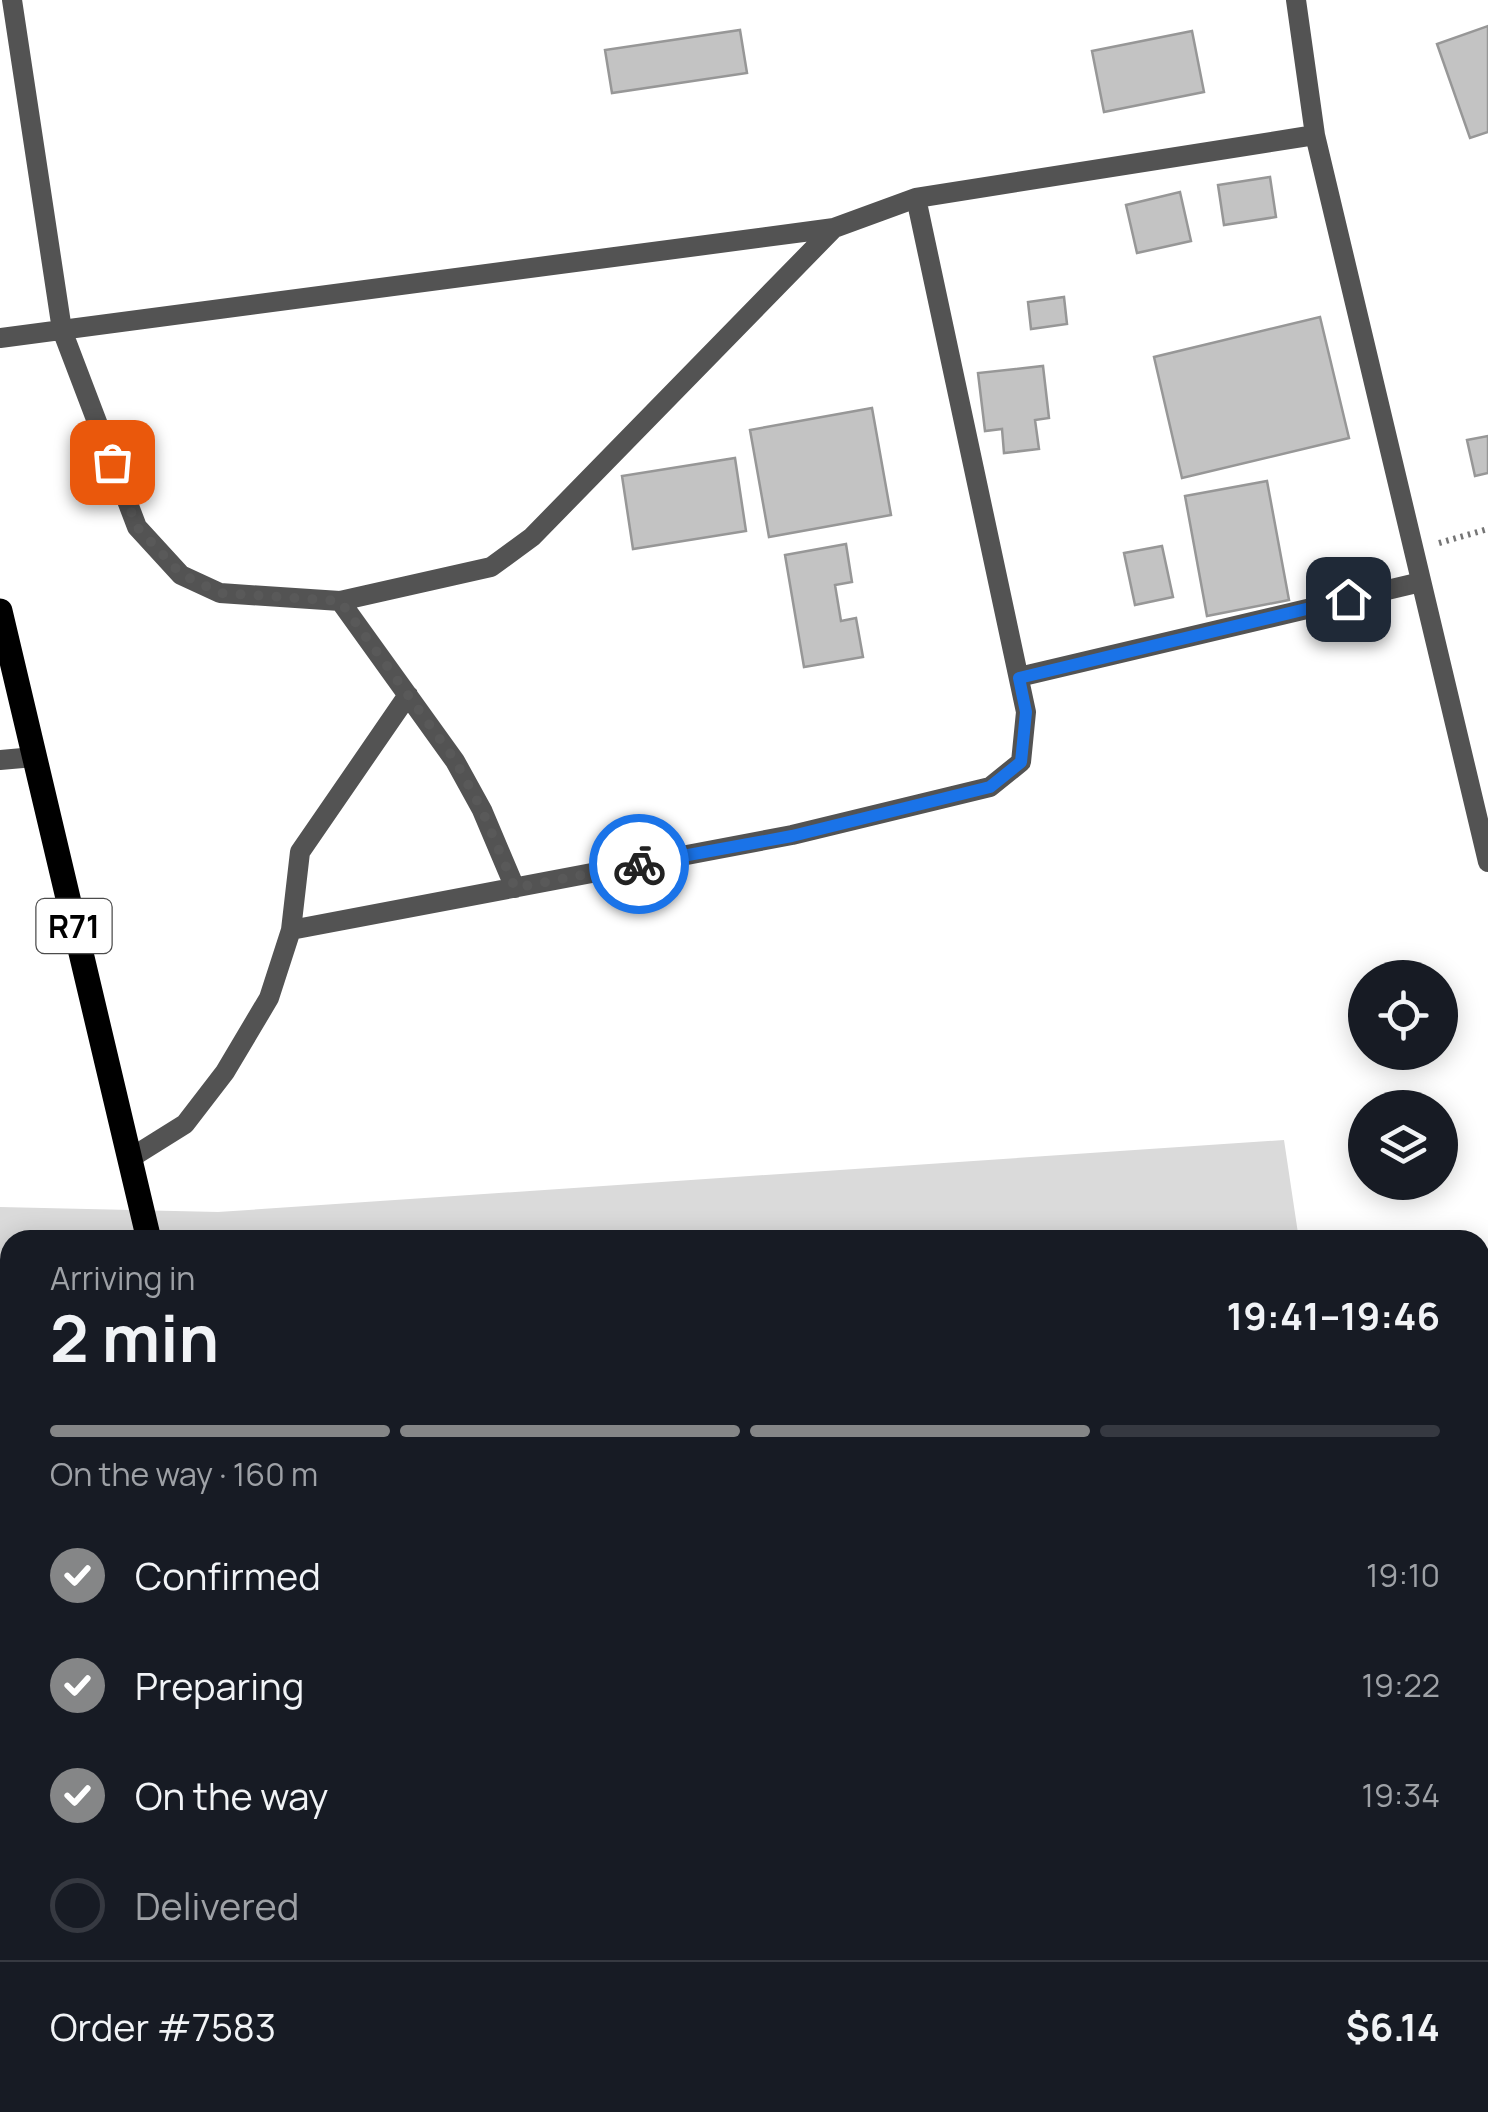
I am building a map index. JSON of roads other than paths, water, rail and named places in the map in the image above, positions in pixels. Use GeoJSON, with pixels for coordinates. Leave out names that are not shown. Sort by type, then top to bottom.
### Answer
{"type":"FeatureCollection","features":[{"type":"Feature","properties":{"kind":"main road","name":"R71"},"geometry":{"type":"LineString","coordinates":[[0,612],[147,1230]]}},
{"type":"Feature","properties":{"kind":"street"},"geometry":{"type":"LineString","coordinates":[[12,0],[62,330],[137,527],[181,574],[220,593],[340,601],[491,567],[532,537],[834,228]]}},
{"type":"Feature","properties":{"kind":"street"},"geometry":{"type":"LineString","coordinates":[[1296,0],[1315,135],[1488,862]]}},
{"type":"Feature","properties":{"kind":"street"},"geometry":{"type":"LineString","coordinates":[[0,338],[834,228],[916,198],[1315,135]]}},
{"type":"Feature","properties":{"kind":"street"},"geometry":{"type":"LineString","coordinates":[[291,930],[792,836],[990,787],[1021,762],[1026,712],[916,198]]}},
{"type":"Feature","properties":{"kind":"street"},"geometry":{"type":"LineString","coordinates":[[1019,678],[1421,582]]}},
{"type":"Feature","properties":{"kind":"street"},"geometry":{"type":"LineString","coordinates":[[340,601],[455,760],[482,810],[515,888]]}},
{"type":"Feature","properties":{"kind":"street"},"geometry":{"type":"LineString","coordinates":[[129,1159],[185,1124],[225,1072],[269,998],[291,930],[300,852],[408,695]]}},
{"type":"Feature","properties":{"kind":"street"},"geometry":{"type":"LineString","coordinates":[[0,760],[34,757]]}}]}
